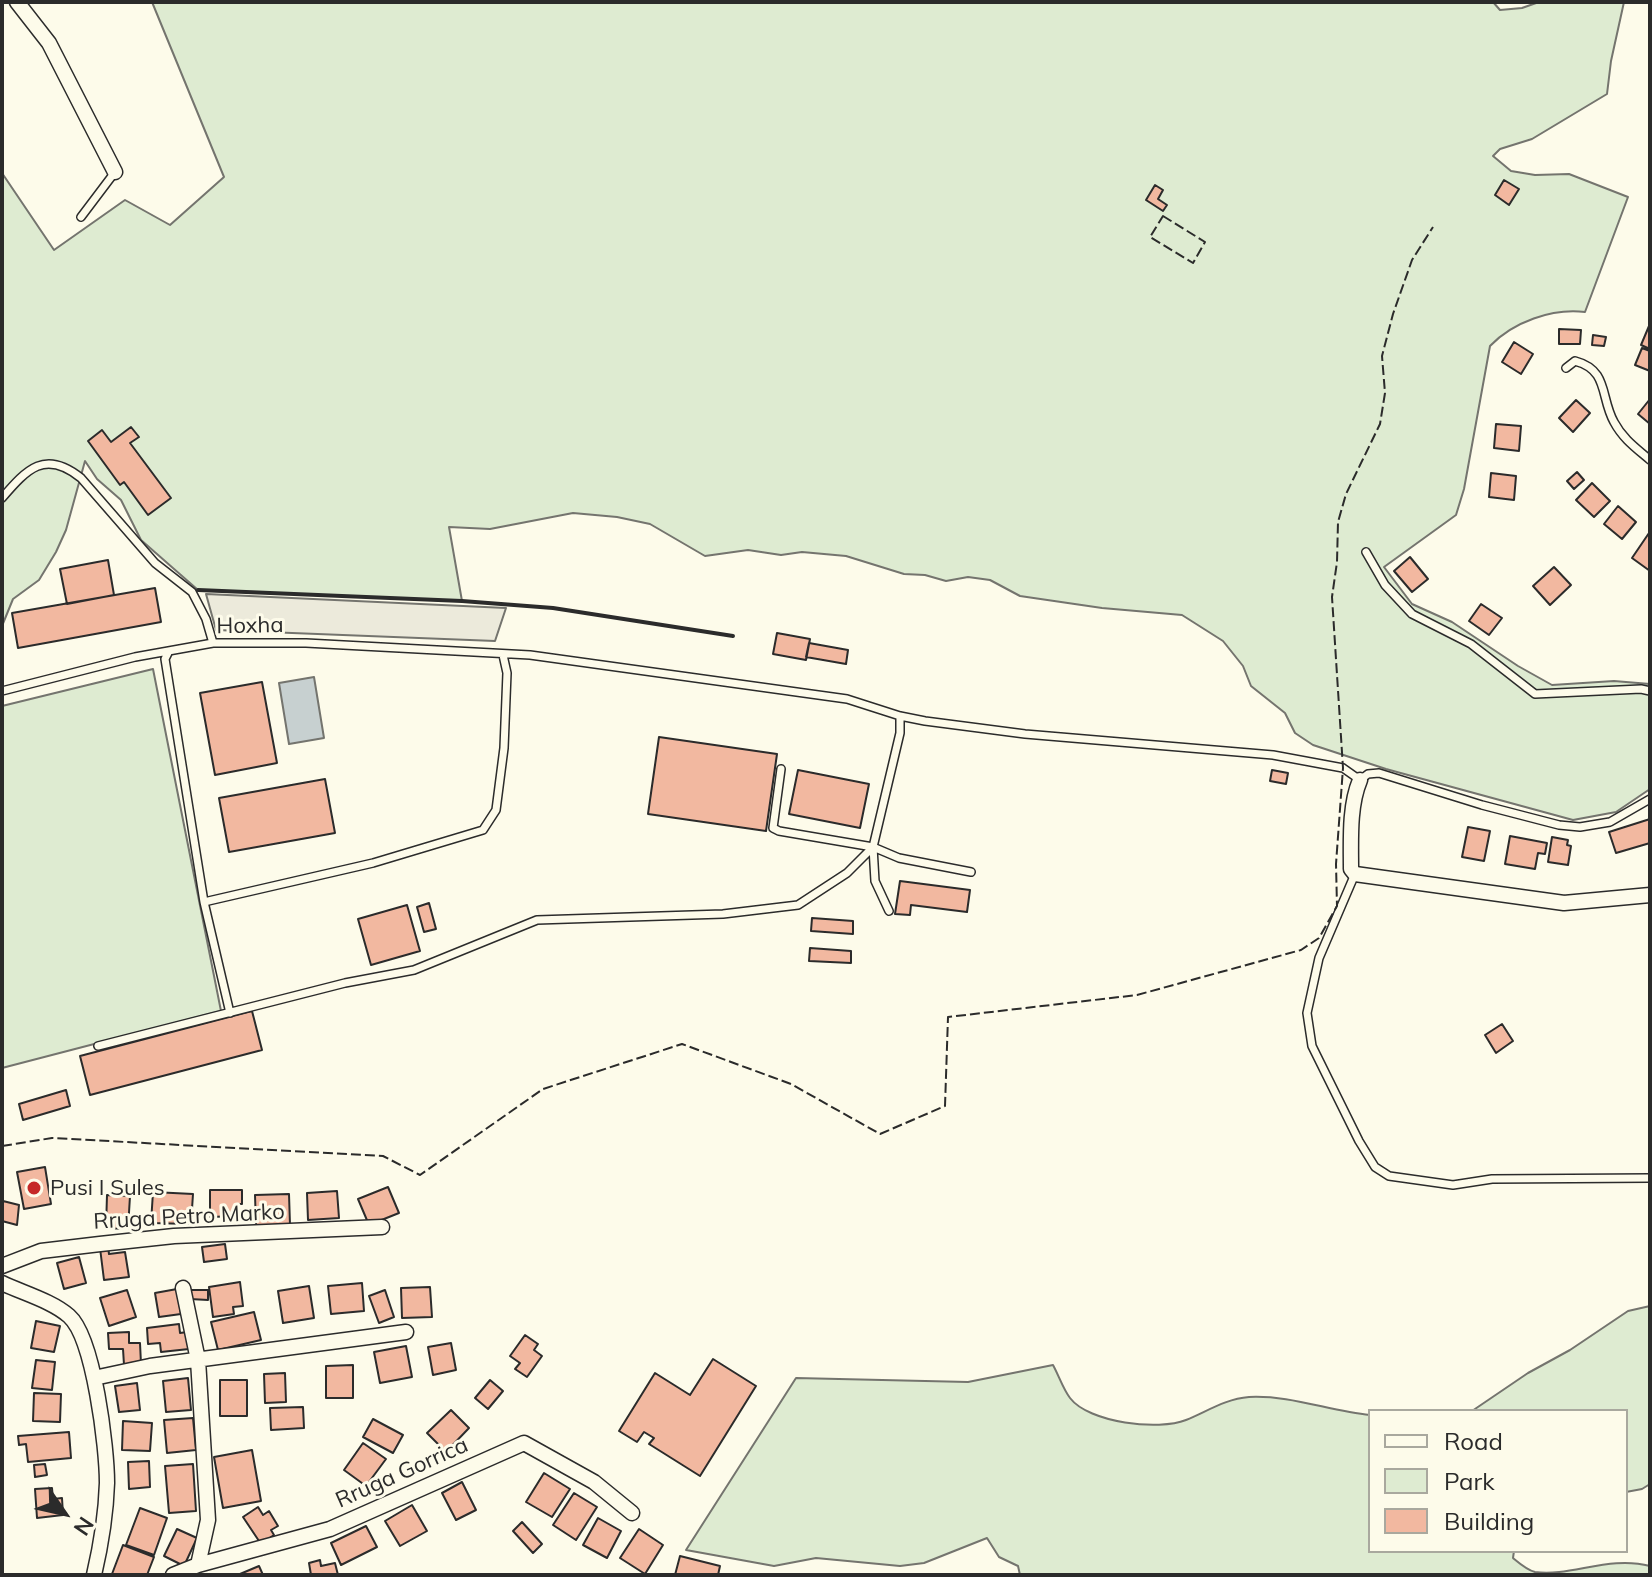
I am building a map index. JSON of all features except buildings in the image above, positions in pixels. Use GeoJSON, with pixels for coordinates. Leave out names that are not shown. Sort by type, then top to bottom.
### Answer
{"type":"FeatureCollection","features":[{"type":"Feature","properties":{"kind":"street"},"geometry":{"type":"LineString","coordinates":[[17,2],[49,43],[115,172]]}},
{"type":"Feature","properties":{"kind":"street"},"geometry":{"type":"LineString","coordinates":[[1360,780],[1352,816],[1351,869],[1355,874],[1564,903],[1650,895]]}},
{"type":"Feature","properties":{"kind":"street","name":"Rruga Petro Marko"},"geometry":{"type":"LineString","coordinates":[[2,1266],[41,1251],[174,1236],[382,1227]]}},
{"type":"Feature","properties":{"kind":"street"},"geometry":{"type":"LineString","coordinates":[[2,1283],[67,1314],[77,1325],[94,1378],[107,1482],[100,1550],[94,1575]]}},
{"type":"Feature","properties":{"kind":"street"},"geometry":{"type":"LineString","coordinates":[[183,1288],[198,1360],[208,1520],[198,1565]]}},
{"type":"Feature","properties":{"kind":"street"},"geometry":{"type":"LineString","coordinates":[[94,1378],[150,1366],[406,1332]]}},
{"type":"Feature","properties":{"kind":"street","name":"Rruga Gorrica"},"geometry":{"type":"LineString","coordinates":[[173,1575],[198,1565],[330,1529],[524,1443],[594,1482],[632,1513]]}},
{"type":"Feature","properties":{"kind":"lane"},"geometry":{"type":"LineString","coordinates":[[81,217],[115,172]]}},
{"type":"Feature","properties":{"kind":"lane"},"geometry":{"type":"LineString","coordinates":[[1566,368],[1575,361],[1599,375],[1607,407],[1619,430],[1628,443],[1650,460]]}},
{"type":"Feature","properties":{"kind":"lane"},"geometry":{"type":"LineString","coordinates":[[2,498],[20,477],[40,464],[58,464],[68,468],[81,478],[155,563],[192,592],[206,619],[213,643]]}},
{"type":"Feature","properties":{"kind":"lane"},"geometry":{"type":"LineString","coordinates":[[1366,552],[1385,585],[1412,614],[1471,644],[1535,694],[1650,691]]}},
{"type":"Feature","properties":{"kind":"lane","name":"Hoxha"},"geometry":{"type":"LineString","coordinates":[[2,691],[135,657],[164,655],[213,643],[306,643],[530,655],[847,699],[900,716],[1025,734],[1273,755],[1343,768],[1360,780]]}},
{"type":"Feature","properties":{"kind":"lane"},"geometry":{"type":"LineString","coordinates":[[164,655],[204,902],[230,1013]]}},
{"type":"Feature","properties":{"kind":"lane"},"geometry":{"type":"LineString","coordinates":[[204,902],[373,863],[483,830],[496,810],[504,748],[507,673],[503,655]]}},
{"type":"Feature","properties":{"kind":"lane"},"geometry":{"type":"LineString","coordinates":[[889,911],[875,881],[873,847],[900,733],[900,716]]}},
{"type":"Feature","properties":{"kind":"lane"},"geometry":{"type":"LineString","coordinates":[[781,769],[773,828],[873,847],[899,858],[971,872]]}},
{"type":"Feature","properties":{"kind":"lane"},"geometry":{"type":"LineString","coordinates":[[1360,780],[1368,774],[1379,773],[1482,805],[1559,825],[1580,827],[1610,822],[1650,799]]}},
{"type":"Feature","properties":{"kind":"lane"},"geometry":{"type":"LineString","coordinates":[[98,1046],[345,983],[414,970],[537,920],[723,914],[798,905],[847,873],[873,847]]}},
{"type":"Feature","properties":{"kind":"lane"},"geometry":{"type":"LineString","coordinates":[[1355,874],[1319,958],[1307,1013],[1312,1046],[1375,1167],[1389,1176],[1453,1185],[1492,1179],[1650,1178]]}},
{"type":"Feature","properties":{"kind":"green space"},"geometry":{"type":"Polygon","coordinates":[[[152,2],[1493,2],[1500,10],[1522,8],[1539,2],[1624,2],[1607,94],[1532,139],[1500,149],[1493,156],[1511,171],[1535,175],[1569,174],[1628,197],[1585,312],[1559,312],[1534,318],[1499,337],[1490,346],[1464,489],[1456,515],[1384,567],[1412,604],[1452,622],[1552,685],[1614,681],[1650,684],[1650,789],[1616,812],[1573,820],[1386,769],[1313,745],[1295,733],[1285,713],[1251,686],[1243,666],[1223,641],[1182,615],[1020,596],[990,580],[968,577],[946,581],[925,575],[904,574],[846,556],[802,552],[781,555],[748,550],[705,556],[650,524],[617,517],[573,513],[490,529],[449,527],[462,601],[198,590],[141,540],[121,500],[97,479],[85,461],[66,530],[56,552],[39,580],[13,599],[2,626],[2,173],[54,250],[125,200],[170,225],[224,177],[152,2]]]}},
{"type":"Feature","properties":{"kind":"green space"},"geometry":{"type":"Polygon","coordinates":[[[153,669],[221,1011],[2,1068],[2,706],[153,669]]]}},
{"type":"Feature","properties":{"kind":"green space"},"geometry":{"type":"Polygon","coordinates":[[[1650,1306],[1650,1484],[1628,1492],[1628,1409],[1475,1409],[1528,1373],[1570,1350],[1628,1311],[1650,1306]]]}},
{"type":"Feature","properties":{"kind":"green space"},"geometry":{"type":"Polygon","coordinates":[[[1053,1365],[1070,1398],[1079,1407],[1108,1419],[1142,1424],[1159,1425],[1186,1420],[1224,1403],[1249,1397],[1280,1398],[1368,1415],[1368,1553],[1514,1553],[1513,1558],[1535,1572],[1562,1572],[1605,1564],[1635,1563],[1650,1566],[1650,1575],[1020,1575],[1018,1566],[999,1557],[987,1538],[924,1563],[900,1566],[816,1558],[774,1566],[686,1550],[796,1378],[968,1382],[1053,1365]]]}},
{"type":"Feature","properties":{"kind":"shaded area"},"geometry":{"type":"Polygon","coordinates":[[[206,594],[506,608],[495,641],[216,630],[206,594]]]}},
{"type":"Feature","properties":{"kind":"shaded area"},"geometry":{"type":"Polygon","coordinates":[[[314,677],[324,738],[289,744],[279,683],[314,677]]]}},
{"type":"Feature","properties":{"kind":"fence"},"geometry":{"type":"LineString","coordinates":[[1163,216],[1205,242],[1193,263],[1150,237],[1163,216]]}},
{"type":"Feature","properties":{"kind":"fence"},"geometry":{"type":"LineString","coordinates":[[2,1146],[52,1138],[383,1156],[420,1175],[543,1089],[682,1044],[791,1084],[880,1134],[945,1106],[948,1017],[1137,995],[1301,950],[1319,938],[1337,906],[1336,864],[1343,768],[1332,597],[1338,522],[1346,494],[1380,424],[1385,393],[1382,356],[1393,314],[1412,260],[1433,227]]}},
{"type":"Feature","properties":{"kind":"wall"},"geometry":{"type":"LineString","coordinates":[[198,590],[553,608],[733,636]]}},
{"type":"Feature","properties":{"kind":"place","name":"Pusi I Sules"},"geometry":{"type":"Point","coordinates":[34,1188]}}]}
